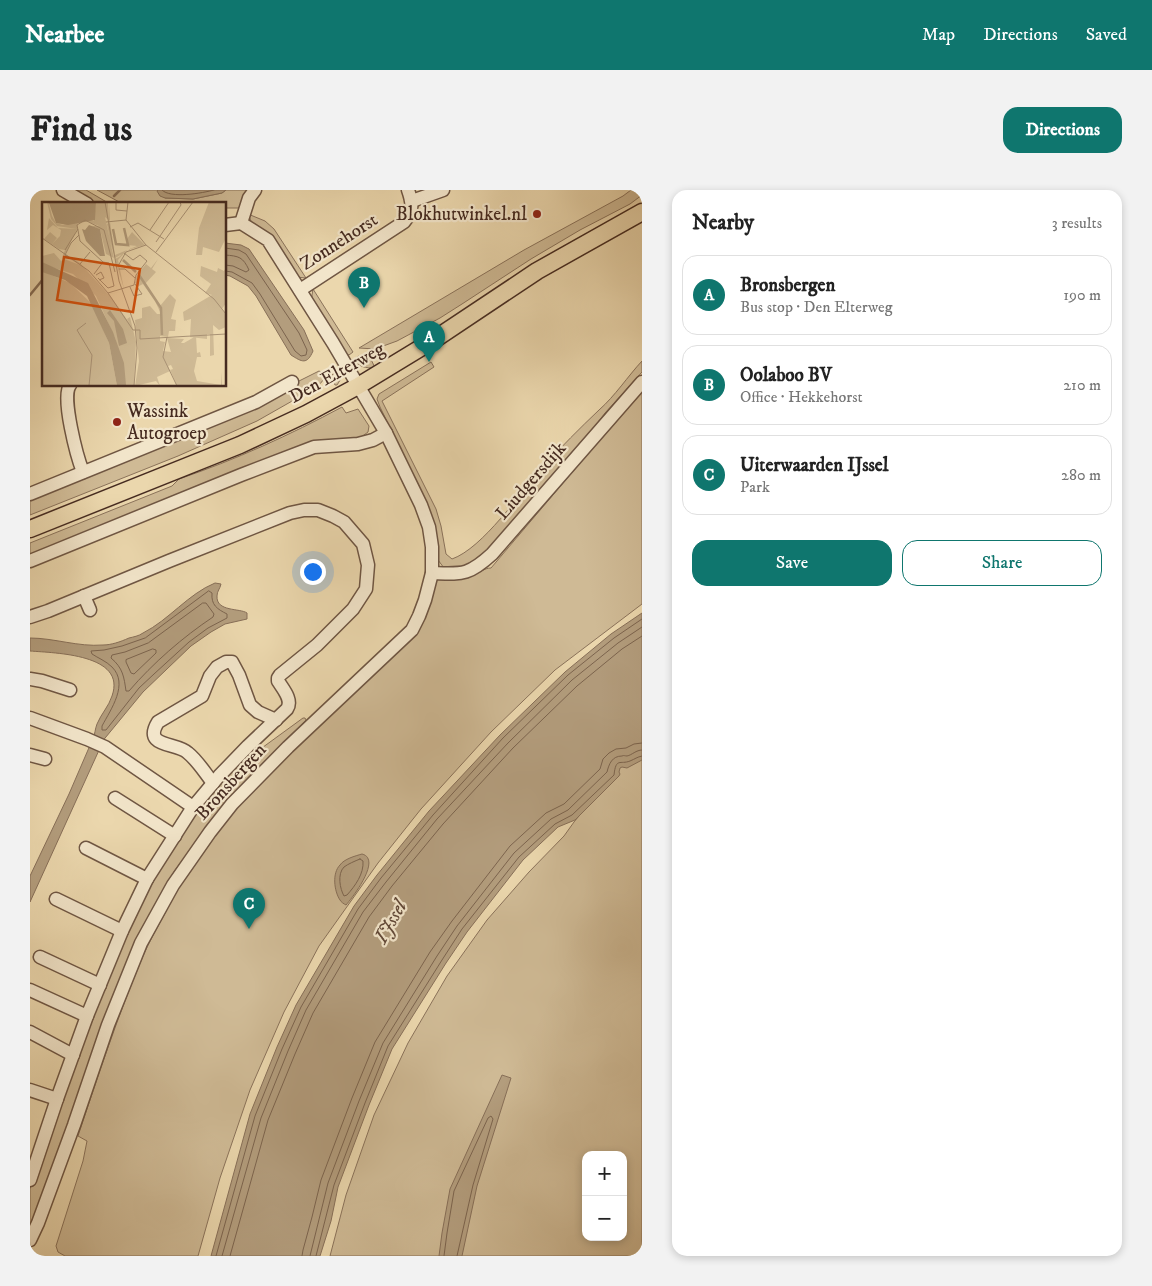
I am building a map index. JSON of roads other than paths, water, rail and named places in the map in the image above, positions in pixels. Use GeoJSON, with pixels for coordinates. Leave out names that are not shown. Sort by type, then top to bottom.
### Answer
{"type":"FeatureCollection","features":[{"type":"Feature","properties":{"kind":"main road","name":"Den Elterweg"},"geometry":{"type":"LineString","coordinates":[[30,529],[240,445],[306,414],[358,386],[432,341],[537,271],[642,212]]}},
{"type":"Feature","properties":{"kind":"street"},"geometry":{"type":"LineString","coordinates":[[63,190],[84,202]]}},
{"type":"Feature","properties":{"kind":"street"},"geometry":{"type":"LineString","coordinates":[[226,225],[241,223],[248,198],[255,190]]}},
{"type":"Feature","properties":{"kind":"street","name":"Zonnehorst"},"geometry":{"type":"LineString","coordinates":[[300,290],[404,222],[410,214],[410,195],[444,190]]}},
{"type":"Feature","properties":{"kind":"street","name":"Bronsbergen"},"geometry":{"type":"LineString","coordinates":[[30,1240],[74,1126],[108,1024],[141,943],[173,885],[232,804],[288,747],[412,630],[425,600],[432,573],[432,547],[426,515],[386,433],[268,240],[241,223]]}},
{"type":"Feature","properties":{"kind":"street"},"geometry":{"type":"LineString","coordinates":[[30,494],[256,402],[292,382]]}},
{"type":"Feature","properties":{"kind":"street","name":"Liudgersdijk"},"geometry":{"type":"LineString","coordinates":[[432,573],[464,573],[480,565],[492,554],[642,382]]}},
{"type":"Feature","properties":{"kind":"street"},"geometry":{"type":"LineString","coordinates":[[69,386],[67,405],[77,458],[82,472]]}},
{"type":"Feature","properties":{"kind":"street"},"geometry":{"type":"LineString","coordinates":[[30,561],[314,447],[358,444],[373,440],[386,433]]}},
{"type":"Feature","properties":{"kind":"street","name":"Bronsbergen"},"geometry":{"type":"LineString","coordinates":[[30,617],[290,513],[304,510],[318,510],[344,522],[363,544],[368,565],[366,589],[353,609],[318,645],[278,678],[290,701],[288,709],[248,746],[193,807],[147,879],[122,931],[87,1016],[30,1180]]}},
{"type":"Feature","properties":{"kind":"street"},"geometry":{"type":"LineString","coordinates":[[84,596],[90,610]]}},
{"type":"Feature","properties":{"kind":"street","name":"Bronsbergen"},"geometry":{"type":"LineString","coordinates":[[213,783],[182,748],[157,741],[154,735],[154,728],[158,722],[202,696],[210,676],[217,667],[226,662],[232,662],[250,705],[258,712],[276,720]]}},
{"type":"Feature","properties":{"kind":"street"},"geometry":{"type":"LineString","coordinates":[[30,679],[42,680],[70,690]]}},
{"type":"Feature","properties":{"kind":"street","name":"Bronsbergen"},"geometry":{"type":"LineString","coordinates":[[30,718],[104,747],[193,807]]}},
{"type":"Feature","properties":{"kind":"street"},"geometry":{"type":"LineString","coordinates":[[30,754],[45,759]]}},
{"type":"Feature","properties":{"kind":"street"},"geometry":{"type":"LineString","coordinates":[[115,798],[175,836]]}},
{"type":"Feature","properties":{"kind":"street"},"geometry":{"type":"LineString","coordinates":[[86,848],[147,879]]}},
{"type":"Feature","properties":{"kind":"street"},"geometry":{"type":"LineString","coordinates":[[56,899],[122,931]]}},
{"type":"Feature","properties":{"kind":"street"},"geometry":{"type":"LineString","coordinates":[[40,957],[100,985]]}},
{"type":"Feature","properties":{"kind":"street"},"geometry":{"type":"LineString","coordinates":[[30,990],[87,1016]]}},
{"type":"Feature","properties":{"kind":"street"},"geometry":{"type":"LineString","coordinates":[[30,1032],[73,1055]]}},
{"type":"Feature","properties":{"kind":"street"},"geometry":{"type":"LineString","coordinates":[[30,1090],[57,1100]]}},
{"type":"Feature","properties":{"kind":"water"},"geometry":{"type":"Polygon","coordinates":[[[158,190],[226,190],[222,193],[193,199],[165,198],[160,196],[158,190]]]}},
{"type":"Feature","properties":{"kind":"water"},"geometry":{"type":"Polygon","coordinates":[[[226,243],[241,245],[249,249],[304,330],[313,351],[309,359],[301,361],[291,355],[256,296],[248,286],[226,275],[226,243]]]}},
{"type":"Feature","properties":{"kind":"water"},"geometry":{"type":"Polygon","coordinates":[[[215,583],[221,584],[217,593],[220,605],[229,609],[244,611],[247,613],[247,619],[225,624],[191,646],[143,692],[101,743],[93,739],[97,724],[112,696],[114,682],[109,672],[99,664],[86,658],[30,651],[30,638],[84,645],[116,643],[140,635],[152,628],[196,594],[215,583]]]}},
{"type":"Feature","properties":{"kind":"water","name":"IJssel"},"geometry":{"type":"Polygon","coordinates":[[[642,613],[642,760],[627,768],[620,768],[619,776],[575,820],[558,827],[523,860],[467,932],[446,963],[392,1049],[338,1187],[331,1221],[320,1256],[211,1256],[250,1114],[277,1047],[296,1005],[354,906],[429,811],[500,735],[565,672],[611,634],[642,613]]]}},
{"type":"Feature","properties":{"kind":"water"},"geometry":{"type":"Polygon","coordinates":[[[91,743],[100,748],[30,902],[30,876],[91,743]]]}},
{"type":"Feature","properties":{"kind":"water"},"geometry":{"type":"Polygon","coordinates":[[[362,854],[367,857],[369,863],[368,870],[346,905],[340,901],[336,892],[335,877],[337,868],[344,861],[362,854]]]}},
{"type":"Feature","properties":{"kind":"water"},"geometry":{"type":"Polygon","coordinates":[[[502,1075],[511,1078],[477,1186],[462,1256],[439,1256],[450,1189],[502,1075]]]}},
{"type":"Feature","properties":{"kind":"waterway"},"geometry":{"type":"LineString","coordinates":[[114,196],[120,190]]}},
{"type":"Feature","properties":{"kind":"waterway"},"geometry":{"type":"LineString","coordinates":[[30,295],[42,280]]}},
{"type":"Feature","properties":{"kind":"place","name":"Blokhutwinkel.nl"},"geometry":{"type":"Point","coordinates":[537,214]}},
{"type":"Feature","properties":{"kind":"place","name":"Oolaboo BV"},"geometry":{"type":"Point","coordinates":[364,308]}},
{"type":"Feature","properties":{"kind":"place","name":"Bronsbergen"},"geometry":{"type":"Point","coordinates":[429,362]}},
{"type":"Feature","properties":{"kind":"place","name":"Wassink Autogroep"},"geometry":{"type":"Point","coordinates":[117,422]}},
{"type":"Feature","properties":{"kind":"place","name":"Uiterwaarden IJssel"},"geometry":{"type":"Point","coordinates":[249,929]}}]}
